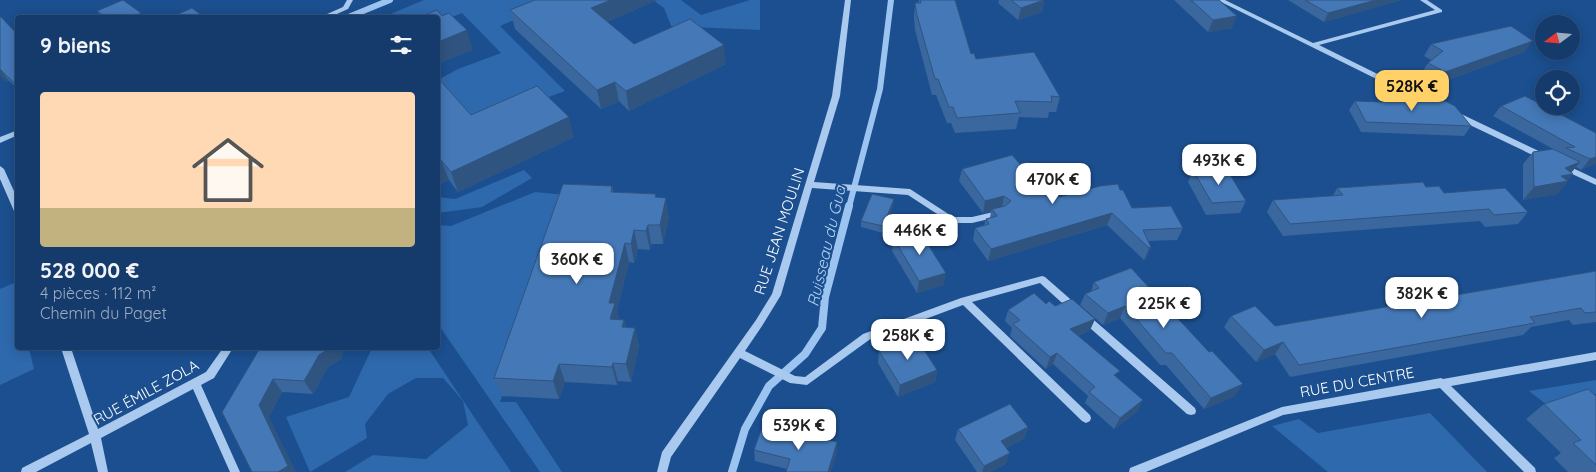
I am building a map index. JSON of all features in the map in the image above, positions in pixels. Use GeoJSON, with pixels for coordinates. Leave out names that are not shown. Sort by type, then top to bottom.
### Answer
{"type":"FeatureCollection","features":[{"type":"Feature","properties":{"kind":"street"},"geometry":{"type":"LineString","coordinates":[[328,15],[346,8],[350,0]]}},
{"type":"Feature","properties":{"kind":"street","name":"RUE JEAN MOULIN"},"geometry":{"type":"LineString","coordinates":[[662,472],[666,455],[739,353],[776,295],[836,96],[848,0]]}},
{"type":"Feature","properties":{"kind":"street"},"geometry":{"type":"LineString","coordinates":[[1220,0],[1596,182]]}},
{"type":"Feature","properties":{"kind":"street"},"geometry":{"type":"LineString","coordinates":[[1313,45],[1440,11],[1423,0]]}},
{"type":"Feature","properties":{"kind":"street"},"geometry":{"type":"LineString","coordinates":[[0,140],[15,133]]}},
{"type":"Feature","properties":{"kind":"street"},"geometry":{"type":"LineString","coordinates":[[0,169],[15,204]]}},
{"type":"Feature","properties":{"kind":"street"},"geometry":{"type":"LineString","coordinates":[[810,184],[910,192],[951,220],[972,220],[1002,213]]}},
{"type":"Feature","properties":{"kind":"street"},"geometry":{"type":"LineString","coordinates":[[739,353],[794,380],[807,381],[866,337],[964,302],[1042,279],[1191,411]]}},
{"type":"Feature","properties":{"kind":"street"},"geometry":{"type":"LineString","coordinates":[[964,302],[1086,418]]}},
{"type":"Feature","properties":{"kind":"street"},"geometry":{"type":"LineString","coordinates":[[67,350],[103,472]]}},
{"type":"Feature","properties":{"kind":"street","name":"RUE ÉMILE ZOLA"},"geometry":{"type":"LineString","coordinates":[[26,472],[210,375],[227,350]]}},
{"type":"Feature","properties":{"kind":"street","name":"RUE DU CENTRE"},"geometry":{"type":"LineString","coordinates":[[1134,472],[1282,411],[1596,356]]}},
{"type":"Feature","properties":{"kind":"street"},"geometry":{"type":"LineString","coordinates":[[1441,382],[1531,472]]}},
{"type":"Feature","properties":{"kind":"street"},"geometry":{"type":"LineString","coordinates":[[195,383],[235,472]]}},
{"type":"Feature","properties":{"kind":"shaded area"},"geometry":{"type":"Polygon","coordinates":[[[424,0],[561,0],[500,26],[565,91],[478,123],[440,82],[440,79],[458,69],[501,53],[462,13],[440,22],[440,15],[388,15],[424,0]]]}},
{"type":"Feature","properties":{"kind":"shaded area"},"geometry":{"type":"Polygon","coordinates":[[[653,0],[681,0],[701,15],[750,0],[760,0],[760,30],[671,26],[664,8],[653,0]]]}},
{"type":"Feature","properties":{"kind":"shaded area"},"geometry":{"type":"Polygon","coordinates":[[[524,170],[532,178],[482,207],[440,213],[440,197],[455,199],[524,170]]]}},
{"type":"Feature","properties":{"kind":"shaded area"},"geometry":{"type":"Polygon","coordinates":[[[535,192],[567,195],[500,402],[516,402],[562,472],[540,472],[440,327],[440,225],[451,226],[535,192]]]}},
{"type":"Feature","properties":{"kind":"shaded area"},"geometry":{"type":"Polygon","coordinates":[[[14,283],[15,350],[29,350],[34,369],[0,385],[0,289],[14,283]]]}},
{"type":"Feature","properties":{"kind":"shaded area"},"geometry":{"type":"Polygon","coordinates":[[[371,350],[429,350],[511,472],[345,472],[373,455],[426,459],[468,425],[463,401],[443,378],[416,378],[388,394],[365,424],[367,438],[310,472],[286,417],[349,397],[371,350]]]}},
{"type":"Feature","properties":{"kind":"shaded area"},"geometry":{"type":"Polygon","coordinates":[[[1596,380],[1596,394],[1547,405],[1529,391],[1596,380]]]}},
{"type":"Feature","properties":{"kind":"shaded area"},"geometry":{"type":"Polygon","coordinates":[[[1430,413],[1487,472],[1328,472],[1272,426],[1299,419],[1318,433],[1430,413]]]}},
{"type":"Feature","properties":{"kind":"building"},"geometry":{"type":"Polygon","coordinates":[[[123,0],[141,13],[137,15],[103,15],[97,11],[123,0]]]}},
{"type":"Feature","properties":{"kind":"building"},"geometry":{"type":"Polygon","coordinates":[[[535,0],[611,0],[591,8],[634,44],[690,19],[724,45],[626,91],[615,82],[597,90],[510,10],[535,0]]]}},
{"type":"Feature","properties":{"kind":"building"},"geometry":{"type":"Polygon","coordinates":[[[920,0],[955,0],[971,54],[974,53],[976,59],[1034,52],[1060,97],[1051,96],[1052,102],[1015,101],[1020,113],[957,118],[953,107],[949,107],[938,79],[935,79],[917,15],[915,3],[921,3],[920,0]]]}},
{"type":"Feature","properties":{"kind":"building"},"geometry":{"type":"Polygon","coordinates":[[[1011,0],[1044,0],[1021,8],[1011,0]]]}},
{"type":"Feature","properties":{"kind":"building"},"geometry":{"type":"Polygon","coordinates":[[[1191,0],[1219,0],[1237,16],[1213,20],[1191,0]]]}},
{"type":"Feature","properties":{"kind":"building"},"geometry":{"type":"Polygon","coordinates":[[[1305,0],[1376,0],[1328,13],[1305,0]]]}},
{"type":"Feature","properties":{"kind":"building"},"geometry":{"type":"Polygon","coordinates":[[[192,8],[201,15],[176,15],[192,8]]]}},
{"type":"Feature","properties":{"kind":"building"},"geometry":{"type":"Polygon","coordinates":[[[437,10],[442,16],[449,13],[467,30],[440,41],[440,15],[425,15],[437,10]]]}},
{"type":"Feature","properties":{"kind":"building"},"geometry":{"type":"Polygon","coordinates":[[[0,16],[15,32],[15,83],[0,69],[0,16]]]}},
{"type":"Feature","properties":{"kind":"building"},"geometry":{"type":"Polygon","coordinates":[[[1511,26],[1533,41],[1445,72],[1428,63],[1443,51],[1431,44],[1511,26]]]}},
{"type":"Feature","properties":{"kind":"building"},"geometry":{"type":"Polygon","coordinates":[[[440,80],[471,115],[537,86],[569,117],[451,172],[441,160],[440,80]]]}},
{"type":"Feature","properties":{"kind":"building"},"geometry":{"type":"Polygon","coordinates":[[[1525,96],[1535,101],[1535,115],[1561,115],[1596,133],[1596,157],[1590,159],[1566,148],[1575,147],[1501,106],[1525,96]]]}},
{"type":"Feature","properties":{"kind":"building"},"geometry":{"type":"Polygon","coordinates":[[[1380,98],[1445,101],[1455,106],[1471,126],[1366,122],[1355,101],[1382,102],[1380,98]]]}},
{"type":"Feature","properties":{"kind":"building"},"geometry":{"type":"Polygon","coordinates":[[[1553,149],[1580,162],[1565,168],[1573,174],[1561,176],[1568,181],[1534,187],[1533,152],[1553,149]]]}},
{"type":"Feature","properties":{"kind":"building"},"geometry":{"type":"Polygon","coordinates":[[[1012,155],[1020,164],[1029,162],[1059,197],[1100,186],[1118,184],[1132,208],[1171,206],[1183,228],[1143,230],[1151,247],[1149,248],[1112,213],[991,249],[975,228],[989,224],[986,219],[997,216],[992,209],[1005,206],[1011,201],[1004,196],[985,201],[962,169],[1012,155]]]}},
{"type":"Feature","properties":{"kind":"building"},"geometry":{"type":"Polygon","coordinates":[[[1226,168],[1246,201],[1212,203],[1193,170],[1226,168]]]}},
{"type":"Feature","properties":{"kind":"building"},"geometry":{"type":"Polygon","coordinates":[[[1423,182],[1426,187],[1439,186],[1444,193],[1505,188],[1528,212],[1494,215],[1489,209],[1290,224],[1273,200],[1343,195],[1337,188],[1423,182]]]}},
{"type":"Feature","properties":{"kind":"building"},"geometry":{"type":"Polygon","coordinates":[[[563,184],[612,186],[611,192],[656,194],[655,197],[666,198],[660,225],[648,225],[646,231],[634,230],[631,244],[625,243],[609,303],[615,303],[610,319],[624,320],[622,327],[635,328],[626,364],[613,363],[612,367],[559,364],[553,381],[494,378],[563,184]]]}},
{"type":"Feature","properties":{"kind":"building"},"geometry":{"type":"Polygon","coordinates":[[[872,194],[894,199],[883,226],[861,221],[872,194]]]}},
{"type":"Feature","properties":{"kind":"building"},"geometry":{"type":"Polygon","coordinates":[[[920,232],[946,273],[919,281],[894,239],[920,232]]]}},
{"type":"Feature","properties":{"kind":"building"},"geometry":{"type":"Polygon","coordinates":[[[1131,268],[1209,352],[1212,351],[1243,384],[1211,398],[1172,353],[1166,353],[1125,306],[1108,313],[1085,294],[1099,288],[1094,282],[1131,268]]]}},
{"type":"Feature","properties":{"kind":"building"},"geometry":{"type":"Polygon","coordinates":[[[1596,271],[1596,312],[1585,313],[1581,308],[1530,317],[1535,323],[1299,365],[1283,342],[1264,350],[1231,316],[1255,306],[1275,326],[1596,271]]]}},
{"type":"Feature","properties":{"kind":"building"},"geometry":{"type":"Polygon","coordinates":[[[1034,293],[1046,304],[1049,301],[1055,306],[1072,299],[1095,319],[1070,329],[1120,371],[1114,375],[1143,400],[1120,418],[1089,392],[1095,387],[1057,353],[1050,357],[1013,324],[1020,320],[1008,310],[1034,293]]]}},
{"type":"Feature","properties":{"kind":"building"},"geometry":{"type":"Polygon","coordinates":[[[915,336],[937,370],[900,385],[879,351],[915,336]]]}},
{"type":"Feature","properties":{"kind":"building"},"geometry":{"type":"Polygon","coordinates":[[[259,350],[327,350],[319,355],[304,381],[273,379],[259,405],[288,466],[278,472],[252,472],[222,412],[259,350]]]}},
{"type":"Feature","properties":{"kind":"building"},"geometry":{"type":"Polygon","coordinates":[[[1588,389],[1596,396],[1596,465],[1573,443],[1581,440],[1544,404],[1588,389]]]}},
{"type":"Feature","properties":{"kind":"building"},"geometry":{"type":"Polygon","coordinates":[[[1010,404],[1028,427],[1001,441],[1010,453],[984,466],[958,429],[1010,404]]]}},
{"type":"Feature","properties":{"kind":"building"},"geometry":{"type":"Polygon","coordinates":[[[761,430],[797,439],[799,433],[837,442],[828,472],[786,472],[790,459],[754,450],[761,430]]]}},
{"type":"Feature","properties":{"kind":"waterway"},"geometry":{"type":"LineString","coordinates":[[353,15],[390,0]]}},
{"type":"Feature","properties":{"kind":"waterway","name":"Ruisseau du Gua"},"geometry":{"type":"LineString","coordinates":[[849,207],[880,89],[891,0]]}},
{"type":"Feature","properties":{"kind":"waterway","name":"Ruisseau du Gua"},"geometry":{"type":"LineString","coordinates":[[732,472],[745,429],[769,386],[805,354],[822,328],[825,297],[849,206]]}}]}
